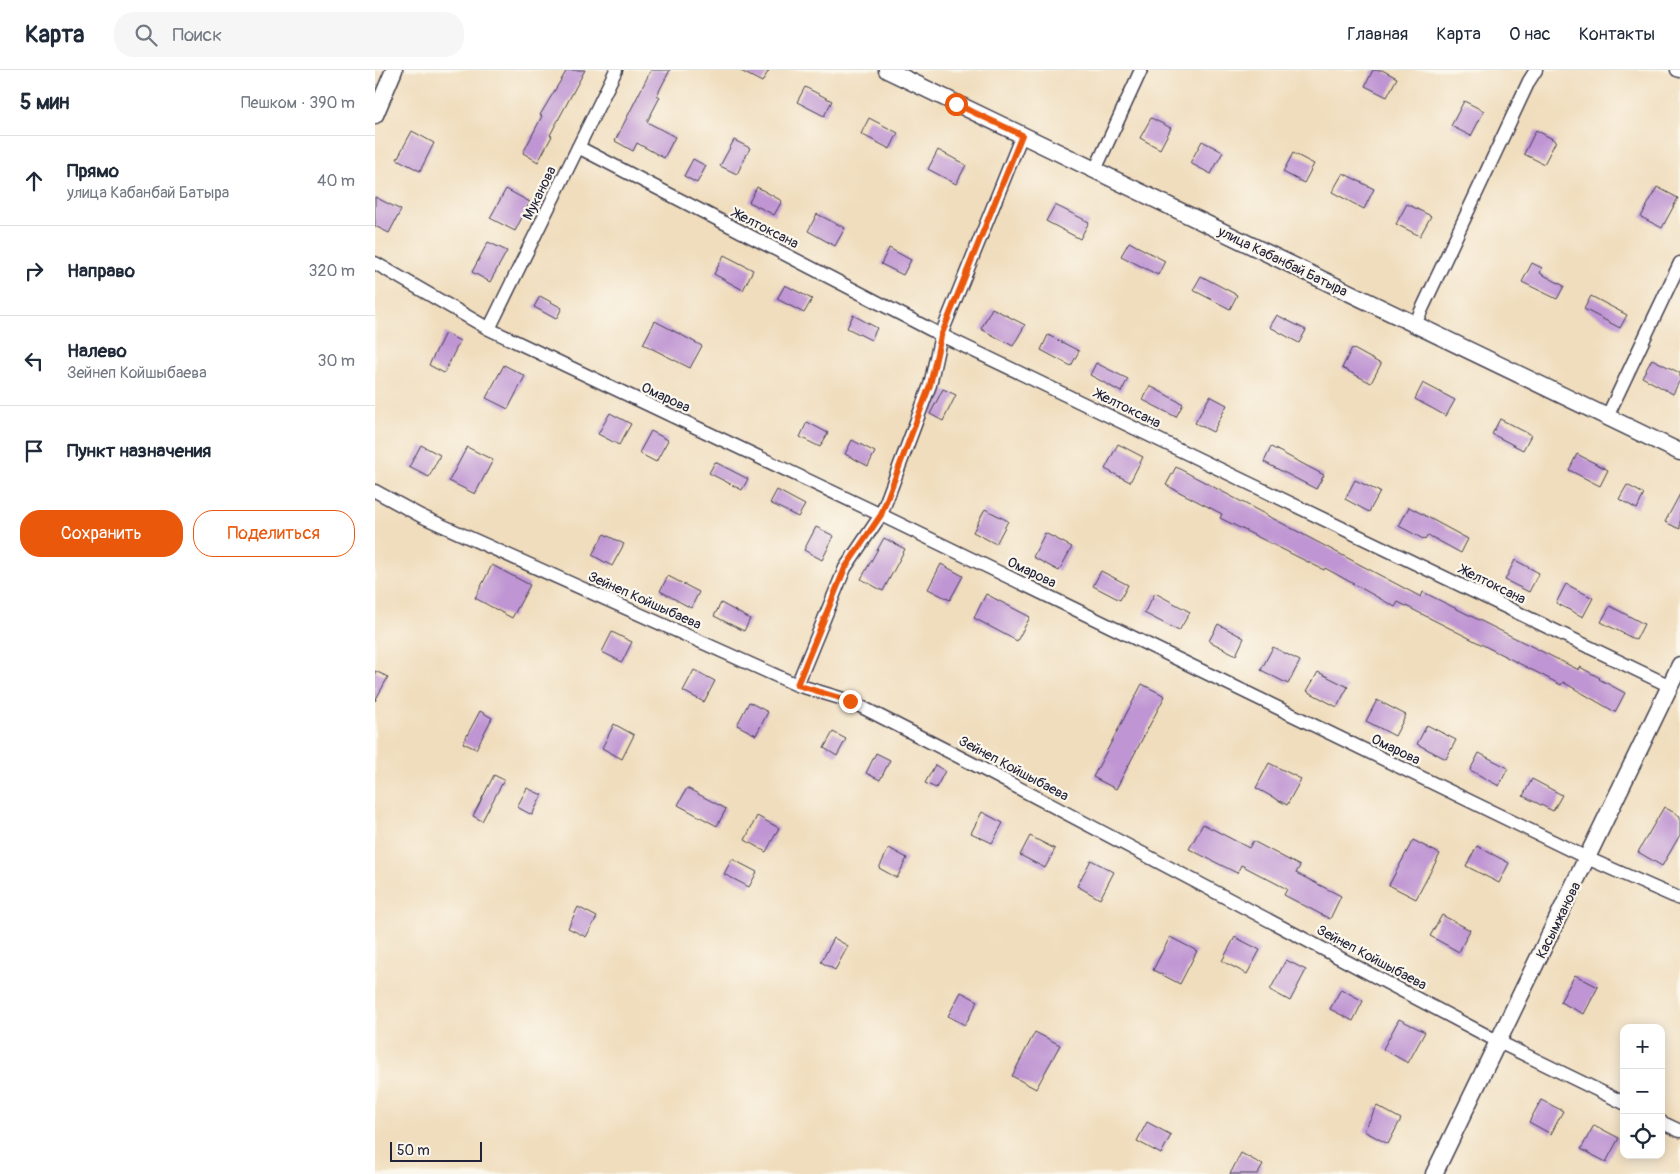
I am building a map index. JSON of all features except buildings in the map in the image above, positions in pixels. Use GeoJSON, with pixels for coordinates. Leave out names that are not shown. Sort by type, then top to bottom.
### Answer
{"type":"FeatureCollection","features":[{"type":"Feature","properties":{"kind":"street"},"geometry":{"type":"LineString","coordinates":[[375,115],[395,70]]}},
{"type":"Feature","properties":{"kind":"street","name":"Муканова"},"geometry":{"type":"LineString","coordinates":[[489,329],[616,70]]}},
{"type":"Feature","properties":{"kind":"street","name":"улица Кабанбай Батыра"},"geometry":{"type":"LineString","coordinates":[[887,70],[1680,452]]}},
{"type":"Feature","properties":{"kind":"street"},"geometry":{"type":"LineString","coordinates":[[1095,170],[1141,70]]}},
{"type":"Feature","properties":{"kind":"street"},"geometry":{"type":"LineString","coordinates":[[1415,324],[1529,81],[1537,70]]}},
{"type":"Feature","properties":{"kind":"street"},"geometry":{"type":"LineString","coordinates":[[797,685],[845,568],[881,515],[930,385],[941,336],[1022,135]]}},
{"type":"Feature","properties":{"kind":"street","name":"Желтоксана"},"geometry":{"type":"LineString","coordinates":[[578,147],[941,336],[1670,686]]}},
{"type":"Feature","properties":{"kind":"street","name":"Омарова"},"geometry":{"type":"LineString","coordinates":[[375,263],[489,329],[881,515],[1587,858],[1680,899]]}},
{"type":"Feature","properties":{"kind":"street"},"geometry":{"type":"LineString","coordinates":[[1607,417],[1680,263]]}},
{"type":"Feature","properties":{"kind":"street","name":"Зейнеп Койшыбаева"},"geometry":{"type":"LineString","coordinates":[[375,491],[421,516],[797,685],[859,706],[1499,1042],[1620,1101]]}},
{"type":"Feature","properties":{"kind":"street","name":"Касымжанова"},"geometry":{"type":"LineString","coordinates":[[1434,1174],[1680,665]]}},
{"type":"Feature","properties":{"kind":"street"},"geometry":{"type":"LineString","coordinates":[[1665,1124],[1680,1131]]}},
{"type":"Feature","properties":{"kind":"route"},"geometry":{"type":"LineString","coordinates":[[850,701],[797,685],[845,568],[881,515],[930,385],[941,336],[1022,135],[956,104]]}}]}
